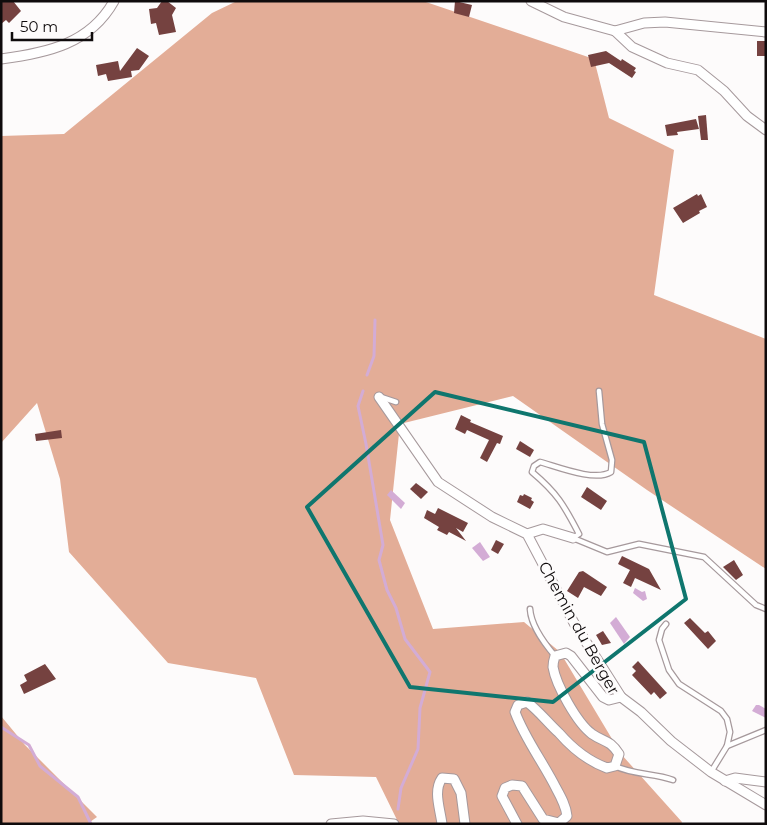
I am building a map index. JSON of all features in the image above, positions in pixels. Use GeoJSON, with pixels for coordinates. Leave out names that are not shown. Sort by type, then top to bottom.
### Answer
{"type":"FeatureCollection","features":[{"type":"Feature","properties":{"kind":"street"},"geometry":{"type":"LineString","coordinates":[[1,59],[44,52],[87,34],[107,14],[114,1]]}},
{"type":"Feature","properties":{"kind":"street"},"geometry":{"type":"LineString","coordinates":[[531,1],[564,17],[615,31],[632,47],[667,63],[698,70],[724,91],[747,116],[766,130]]}},
{"type":"Feature","properties":{"kind":"street"},"geometry":{"type":"LineString","coordinates":[[615,31],[644,23],[665,22],[766,32]]}},
{"type":"Feature","properties":{"kind":"street"},"geometry":{"type":"LineString","coordinates":[[379,397],[438,482],[492,517],[527,534],[543,529],[573,538]]}},
{"type":"Feature","properties":{"kind":"street","name":"Chemin du Berger"},"geometry":{"type":"LineString","coordinates":[[527,534],[574,622],[621,697],[609,700],[603,697],[571,656],[566,653],[555,656]]}},
{"type":"Feature","properties":{"kind":"street"},"geometry":{"type":"LineString","coordinates":[[517,824],[502,796],[505,788],[512,784],[522,786],[543,819],[559,824],[567,816],[566,808],[548,773],[520,726],[515,712],[518,705],[527,702],[535,708],[561,735],[592,762],[607,768],[615,766],[619,754],[611,743],[591,733],[577,718],[554,673],[553,664],[555,656]]}},
{"type":"Feature","properties":{"kind":"street"},"geometry":{"type":"LineString","coordinates":[[621,697],[641,712],[671,741],[711,772],[766,804]]}},
{"type":"Feature","properties":{"kind":"street"},"geometry":{"type":"LineString","coordinates":[[442,824],[437,793],[438,784],[442,778],[454,779],[461,793],[464,824]]}},
{"type":"Feature","properties":{"kind":"street"},"geometry":{"type":"LineString","coordinates":[[725,781],[735,778],[766,782]]}},
{"type":"Feature","properties":{"kind":"street"},"geometry":{"type":"LineString","coordinates":[[331,824],[363,821],[394,824]]}},
{"type":"Feature","properties":{"kind":"lane"},"geometry":{"type":"LineString","coordinates":[[573,538],[579,534],[566,508],[552,488],[532,472],[534,466],[540,462],[585,474],[601,476],[611,472],[612,460],[602,424],[599,391]]}},
{"type":"Feature","properties":{"kind":"lane"},"geometry":{"type":"LineString","coordinates":[[379,397],[396,402]]}},
{"type":"Feature","properties":{"kind":"lane"},"geometry":{"type":"LineString","coordinates":[[573,538],[607,552],[639,544],[704,557],[756,605],[766,609]]}},
{"type":"Feature","properties":{"kind":"lane"},"geometry":{"type":"LineString","coordinates":[[530,609],[531,617],[547,646],[555,656]]}},
{"type":"Feature","properties":{"kind":"lane"},"geometry":{"type":"LineString","coordinates":[[666,624],[662,629],[659,640],[669,670],[679,684],[720,711],[727,718],[730,732],[727,746],[711,772]]}},
{"type":"Feature","properties":{"kind":"lane"},"geometry":{"type":"LineString","coordinates":[[727,746],[766,730]]}},
{"type":"Feature","properties":{"kind":"lane"},"geometry":{"type":"LineString","coordinates":[[615,766],[624,770],[673,780]]}},
{"type":"Feature","properties":{"kind":"highlighted area"},"geometry":{"type":"Polygon","coordinates":[[[435,392],[644,442],[686,599],[553,702],[410,687],[307,507],[435,392]]]}},
{"type":"Feature","properties":{"kind":"shaded area"},"geometry":{"type":"Polygon","coordinates":[[[237,1],[423,1],[594,59],[609,118],[674,150],[654,295],[766,339],[766,569],[647,490],[513,396],[400,424],[390,520],[433,629],[524,622],[560,652],[621,754],[682,822],[681,824],[399,824],[376,777],[294,775],[256,678],[168,663],[69,552],[60,479],[37,403],[1,443],[1,136],[64,134],[212,13],[237,1]]]}},
{"type":"Feature","properties":{"kind":"shaded area"},"geometry":{"type":"Polygon","coordinates":[[[391,490],[405,503],[401,509],[387,495],[391,490]]]}},
{"type":"Feature","properties":{"kind":"shaded area"},"geometry":{"type":"Polygon","coordinates":[[[480,542],[490,557],[483,561],[472,548],[480,542]]]}},
{"type":"Feature","properties":{"kind":"shaded area"},"geometry":{"type":"Polygon","coordinates":[[[635,588],[642,592],[645,591],[647,599],[643,601],[633,593],[635,588]]]}},
{"type":"Feature","properties":{"kind":"shaded area"},"geometry":{"type":"Polygon","coordinates":[[[616,617],[630,637],[624,644],[610,623],[616,617]]]}},
{"type":"Feature","properties":{"kind":"shaded area"},"geometry":{"type":"Polygon","coordinates":[[[756,705],[766,709],[766,718],[752,711],[756,705]]]}},
{"type":"Feature","properties":{"kind":"shaded area"},"geometry":{"type":"Polygon","coordinates":[[[1,716],[25,745],[97,817],[87,824],[1,824],[1,716]]]}},
{"type":"Feature","properties":{"kind":"building"},"geometry":{"type":"Polygon","coordinates":[[[1,1],[13,1],[21,11],[9,23],[6,20],[1,24],[1,1]]]}},
{"type":"Feature","properties":{"kind":"building"},"geometry":{"type":"Polygon","coordinates":[[[162,1],[167,1],[176,8],[172,15],[176,32],[159,35],[156,23],[151,24],[149,9],[157,8],[162,1]]]}},
{"type":"Feature","properties":{"kind":"building"},"geometry":{"type":"Polygon","coordinates":[[[455,1],[472,5],[469,17],[454,13],[455,1]]]}},
{"type":"Feature","properties":{"kind":"building"},"geometry":{"type":"Polygon","coordinates":[[[757,41],[766,41],[766,56],[757,56],[757,41]]]}},
{"type":"Feature","properties":{"kind":"building"},"geometry":{"type":"Polygon","coordinates":[[[137,48],[149,56],[139,70],[131,71],[132,77],[108,81],[106,74],[98,76],[96,65],[118,61],[120,71],[137,48]]]}},
{"type":"Feature","properties":{"kind":"building"},"geometry":{"type":"Polygon","coordinates":[[[606,51],[636,68],[632,78],[609,63],[591,67],[588,55],[606,51]]]}},
{"type":"Feature","properties":{"kind":"building"},"geometry":{"type":"Polygon","coordinates":[[[706,115],[708,140],[701,140],[698,116],[706,115]]]}},
{"type":"Feature","properties":{"kind":"building"},"geometry":{"type":"Polygon","coordinates":[[[696,119],[699,129],[677,132],[678,135],[667,136],[665,125],[696,119]]]}},
{"type":"Feature","properties":{"kind":"building"},"geometry":{"type":"Polygon","coordinates":[[[697,194],[698,196],[701,194],[707,207],[683,223],[673,208],[697,194]]]}},
{"type":"Feature","properties":{"kind":"building"},"geometry":{"type":"Polygon","coordinates":[[[461,415],[471,420],[470,422],[503,436],[500,444],[497,443],[487,462],[480,458],[489,440],[467,430],[465,434],[455,429],[461,415]]]}},
{"type":"Feature","properties":{"kind":"building"},"geometry":{"type":"Polygon","coordinates":[[[61,430],[62,438],[36,441],[35,434],[61,430]]]}},
{"type":"Feature","properties":{"kind":"building"},"geometry":{"type":"Polygon","coordinates":[[[520,441],[534,450],[530,457],[516,449],[520,441]]]}},
{"type":"Feature","properties":{"kind":"building"},"geometry":{"type":"Polygon","coordinates":[[[416,483],[428,492],[421,499],[410,489],[416,483]]]}},
{"type":"Feature","properties":{"kind":"building"},"geometry":{"type":"Polygon","coordinates":[[[587,487],[607,501],[601,510],[581,497],[587,487]]]}},
{"type":"Feature","properties":{"kind":"building"},"geometry":{"type":"Polygon","coordinates":[[[524,494],[532,498],[531,500],[534,502],[530,509],[517,502],[520,495],[523,496],[524,494]]]}},
{"type":"Feature","properties":{"kind":"building"},"geometry":{"type":"Polygon","coordinates":[[[438,508],[468,523],[463,532],[456,528],[466,541],[449,532],[447,535],[437,530],[439,527],[424,518],[427,510],[435,514],[438,508]]]}},
{"type":"Feature","properties":{"kind":"building"},"geometry":{"type":"Polygon","coordinates":[[[496,540],[504,544],[498,554],[491,550],[496,540]]]}},
{"type":"Feature","properties":{"kind":"building"},"geometry":{"type":"Polygon","coordinates":[[[622,556],[649,569],[661,590],[635,578],[631,587],[623,583],[630,570],[618,564],[622,556]]]}},
{"type":"Feature","properties":{"kind":"building"},"geometry":{"type":"Polygon","coordinates":[[[734,560],[743,575],[736,580],[723,567],[734,560]]]}},
{"type":"Feature","properties":{"kind":"building"},"geometry":{"type":"Polygon","coordinates":[[[583,571],[607,587],[601,596],[584,587],[578,598],[567,591],[579,572],[583,571]]]}},
{"type":"Feature","properties":{"kind":"building"},"geometry":{"type":"Polygon","coordinates":[[[690,618],[705,633],[708,631],[716,641],[708,649],[684,623],[690,618]]]}},
{"type":"Feature","properties":{"kind":"building"},"geometry":{"type":"Polygon","coordinates":[[[603,631],[611,643],[602,645],[596,635],[603,631]]]}},
{"type":"Feature","properties":{"kind":"building"},"geometry":{"type":"Polygon","coordinates":[[[638,661],[667,693],[660,699],[654,692],[651,695],[632,675],[636,671],[632,667],[638,661]]]}},
{"type":"Feature","properties":{"kind":"building"},"geometry":{"type":"Polygon","coordinates":[[[45,664],[56,679],[24,694],[20,685],[27,681],[24,675],[45,664]]]}},
{"type":"Feature","properties":{"kind":"waterway"},"geometry":{"type":"LineString","coordinates":[[367,375],[374,356],[375,320]]}},
{"type":"Feature","properties":{"kind":"waterway"},"geometry":{"type":"LineString","coordinates":[[363,391],[358,406],[383,545],[379,560],[387,590],[396,608],[405,639],[430,672],[420,708],[418,749],[401,788],[398,809]]}},
{"type":"Feature","properties":{"kind":"waterway"},"geometry":{"type":"LineString","coordinates":[[1,727],[29,745],[40,766],[78,797],[91,824]]}}]}
